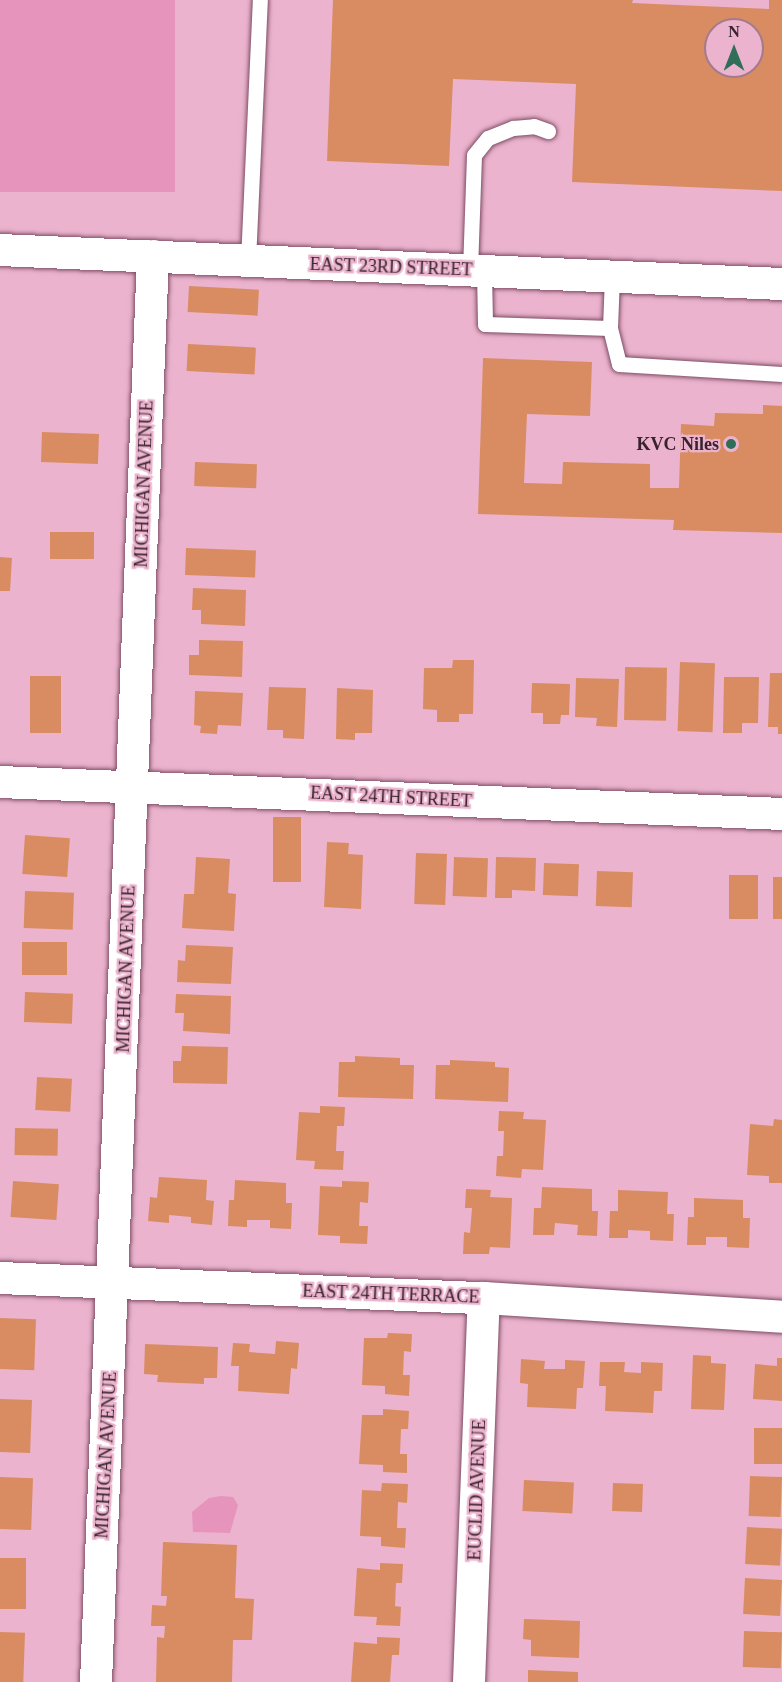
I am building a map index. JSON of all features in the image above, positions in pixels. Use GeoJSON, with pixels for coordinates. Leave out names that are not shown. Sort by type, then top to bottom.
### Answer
{"type":"FeatureCollection","features":[{"type":"Feature","properties":{"kind":"street","name":"EAST 23RD STREET"},"geometry":{"type":"LineString","coordinates":[[0,250],[782,284]]}},
{"type":"Feature","properties":{"kind":"street","name":"MICHIGAN AVENUE"},"geometry":{"type":"LineString","coordinates":[[96,1682],[114,1282],[153,256]]}},
{"type":"Feature","properties":{"kind":"street","name":"EAST 24TH STREET"},"geometry":{"type":"LineString","coordinates":[[0,782],[133,785],[782,814]]}},
{"type":"Feature","properties":{"kind":"street","name":"EAST 24TH TERRACE"},"geometry":{"type":"LineString","coordinates":[[0,1278],[484,1298],[782,1317]]}},
{"type":"Feature","properties":{"kind":"street","name":"EUCLID AVENUE"},"geometry":{"type":"LineString","coordinates":[[469,1682],[484,1298]]}},
{"type":"Feature","properties":{"kind":"lane"},"geometry":{"type":"LineString","coordinates":[[248,261],[260,0]]}},
{"type":"Feature","properties":{"kind":"lane"},"geometry":{"type":"LineString","coordinates":[[548,131],[534,126],[513,128],[488,138],[474,155],[477,271],[485,324],[610,328]]}},
{"type":"Feature","properties":{"kind":"lane"},"geometry":{"type":"LineString","coordinates":[[612,277],[610,328],[619,364],[782,374]]}},
{"type":"Feature","properties":{"kind":"shaded area"},"geometry":{"type":"Polygon","coordinates":[[[0,0],[175,0],[175,192],[0,192],[0,0]]]}},
{"type":"Feature","properties":{"kind":"shaded area"},"geometry":{"type":"Polygon","coordinates":[[[233,1497],[238,1505],[230,1533],[193,1532],[192,1512],[209,1498],[233,1497]]]}},
{"type":"Feature","properties":{"kind":"building"},"geometry":{"type":"Polygon","coordinates":[[[333,0],[633,0],[632,3],[769,9],[769,0],[782,0],[782,191],[572,182],[576,84],[453,79],[449,166],[327,161],[333,0]]]}},
{"type":"Feature","properties":{"kind":"building"},"geometry":{"type":"Polygon","coordinates":[[[189,286],[259,290],[258,316],[188,312],[189,286]]]}},
{"type":"Feature","properties":{"kind":"building"},"geometry":{"type":"Polygon","coordinates":[[[188,344],[256,348],[254,375],[187,371],[188,344]]]}},
{"type":"Feature","properties":{"kind":"building","name":"KVC Niles"},"geometry":{"type":"Polygon","coordinates":[[[483,358],[592,362],[590,416],[527,414],[524,483],[562,484],[563,462],[650,464],[650,488],[679,488],[681,424],[714,426],[715,413],[763,414],[763,405],[782,406],[782,533],[673,530],[674,520],[478,514],[483,358]]]}},
{"type":"Feature","properties":{"kind":"building"},"geometry":{"type":"Polygon","coordinates":[[[42,432],[99,434],[98,464],[41,462],[42,432]]]}},
{"type":"Feature","properties":{"kind":"building"},"geometry":{"type":"Polygon","coordinates":[[[195,462],[257,464],[256,488],[194,486],[195,462]]]}},
{"type":"Feature","properties":{"kind":"building"},"geometry":{"type":"Polygon","coordinates":[[[50,532],[94,532],[94,559],[50,559],[50,532]]]}},
{"type":"Feature","properties":{"kind":"building"},"geometry":{"type":"Polygon","coordinates":[[[186,548],[256,550],[255,577],[185,575],[186,548]]]}},
{"type":"Feature","properties":{"kind":"building"},"geometry":{"type":"Polygon","coordinates":[[[0,557],[12,558],[10,591],[0,591],[0,557]]]}},
{"type":"Feature","properties":{"kind":"building"},"geometry":{"type":"Polygon","coordinates":[[[193,588],[246,590],[245,626],[201,624],[201,610],[192,610],[193,588]]]}},
{"type":"Feature","properties":{"kind":"building"},"geometry":{"type":"Polygon","coordinates":[[[199,640],[243,641],[242,677],[189,675],[189,655],[199,655],[199,640]]]}},
{"type":"Feature","properties":{"kind":"building"},"geometry":{"type":"Polygon","coordinates":[[[453,660],[474,660],[473,714],[459,714],[459,722],[437,722],[437,710],[423,709],[424,668],[452,668],[453,660]]]}},
{"type":"Feature","properties":{"kind":"building"},"geometry":{"type":"Polygon","coordinates":[[[680,662],[715,663],[713,732],[678,731],[680,662]]]}},
{"type":"Feature","properties":{"kind":"building"},"geometry":{"type":"Polygon","coordinates":[[[625,667],[667,668],[666,721],[624,720],[625,667]]]}},
{"type":"Feature","properties":{"kind":"building"},"geometry":{"type":"Polygon","coordinates":[[[770,673],[782,673],[782,734],[778,734],[778,727],[768,727],[770,673]]]}},
{"type":"Feature","properties":{"kind":"building"},"geometry":{"type":"Polygon","coordinates":[[[30,676],[61,676],[61,733],[30,733],[30,676]]]}},
{"type":"Feature","properties":{"kind":"building"},"geometry":{"type":"Polygon","coordinates":[[[724,677],[759,677],[758,723],[742,723],[742,733],[723,733],[724,677]]]}},
{"type":"Feature","properties":{"kind":"building"},"geometry":{"type":"Polygon","coordinates":[[[576,678],[619,679],[617,727],[596,726],[597,718],[575,717],[576,678]]]}},
{"type":"Feature","properties":{"kind":"building"},"geometry":{"type":"Polygon","coordinates":[[[532,683],[570,684],[569,715],[561,715],[560,724],[543,724],[543,713],[531,713],[532,683]]]}},
{"type":"Feature","properties":{"kind":"building"},"geometry":{"type":"Polygon","coordinates":[[[269,687],[306,688],[304,739],[283,738],[283,730],[267,730],[269,687]]]}},
{"type":"Feature","properties":{"kind":"building"},"geometry":{"type":"Polygon","coordinates":[[[337,688],[373,690],[372,733],[355,733],[355,740],[336,739],[337,688]]]}},
{"type":"Feature","properties":{"kind":"building"},"geometry":{"type":"Polygon","coordinates":[[[195,691],[243,693],[241,726],[218,725],[217,734],[200,733],[201,726],[194,725],[195,691]]]}},
{"type":"Feature","properties":{"kind":"building"},"geometry":{"type":"Polygon","coordinates":[[[273,817],[301,817],[301,882],[273,882],[273,817]]]}},
{"type":"Feature","properties":{"kind":"building"},"geometry":{"type":"Polygon","coordinates":[[[25,835],[70,838],[67,877],[22,874],[25,835]]]}},
{"type":"Feature","properties":{"kind":"building"},"geometry":{"type":"Polygon","coordinates":[[[327,842],[349,843],[348,854],[363,855],[361,909],[324,907],[327,842]]]}},
{"type":"Feature","properties":{"kind":"building"},"geometry":{"type":"Polygon","coordinates":[[[416,853],[447,854],[445,905],[414,904],[416,853]]]}},
{"type":"Feature","properties":{"kind":"building"},"geometry":{"type":"Polygon","coordinates":[[[196,857],[230,859],[228,893],[236,894],[234,931],[182,928],[184,894],[194,894],[196,857]]]}},
{"type":"Feature","properties":{"kind":"building"},"geometry":{"type":"Polygon","coordinates":[[[454,857],[488,858],[487,897],[453,896],[454,857]]]}},
{"type":"Feature","properties":{"kind":"building"},"geometry":{"type":"Polygon","coordinates":[[[496,857],[536,858],[535,891],[512,890],[512,898],[495,898],[496,857]]]}},
{"type":"Feature","properties":{"kind":"building"},"geometry":{"type":"Polygon","coordinates":[[[544,863],[579,864],[578,896],[543,895],[544,863]]]}},
{"type":"Feature","properties":{"kind":"building"},"geometry":{"type":"Polygon","coordinates":[[[597,871],[633,872],[632,907],[596,906],[597,871]]]}},
{"type":"Feature","properties":{"kind":"building"},"geometry":{"type":"Polygon","coordinates":[[[729,875],[758,875],[758,919],[729,919],[729,875]]]}},
{"type":"Feature","properties":{"kind":"building"},"geometry":{"type":"Polygon","coordinates":[[[773,877],[782,877],[782,919],[773,919],[773,877]]]}},
{"type":"Feature","properties":{"kind":"building"},"geometry":{"type":"Polygon","coordinates":[[[25,891],[74,893],[73,930],[24,928],[25,891]]]}},
{"type":"Feature","properties":{"kind":"building"},"geometry":{"type":"Polygon","coordinates":[[[22,942],[67,942],[67,975],[22,975],[22,942]]]}},
{"type":"Feature","properties":{"kind":"building"},"geometry":{"type":"Polygon","coordinates":[[[186,945],[233,947],[231,984],[177,982],[178,960],[185,961],[186,945]]]}},
{"type":"Feature","properties":{"kind":"building"},"geometry":{"type":"Polygon","coordinates":[[[25,992],[73,994],[72,1024],[24,1022],[25,992]]]}},
{"type":"Feature","properties":{"kind":"building"},"geometry":{"type":"Polygon","coordinates":[[[176,994],[231,996],[230,1034],[183,1031],[184,1013],[175,1013],[176,994]]]}},
{"type":"Feature","properties":{"kind":"building"},"geometry":{"type":"Polygon","coordinates":[[[182,1046],[228,1047],[227,1084],[173,1083],[173,1061],[181,1061],[182,1046]]]}},
{"type":"Feature","properties":{"kind":"building"},"geometry":{"type":"Polygon","coordinates":[[[355,1056],[400,1058],[400,1065],[414,1065],[413,1099],[338,1097],[339,1062],[355,1062],[355,1056]]]}},
{"type":"Feature","properties":{"kind":"building"},"geometry":{"type":"Polygon","coordinates":[[[450,1060],[495,1062],[495,1067],[509,1068],[508,1102],[435,1099],[436,1065],[450,1065],[450,1060]]]}},
{"type":"Feature","properties":{"kind":"building"},"geometry":{"type":"Polygon","coordinates":[[[37,1077],[72,1079],[70,1112],[35,1110],[37,1077]]]}},
{"type":"Feature","properties":{"kind":"building"},"geometry":{"type":"Polygon","coordinates":[[[320,1106],[345,1107],[344,1126],[337,1126],[336,1151],[344,1151],[343,1170],[314,1169],[315,1161],[296,1160],[299,1112],[320,1113],[320,1106]]]}},
{"type":"Feature","properties":{"kind":"building"},"geometry":{"type":"Polygon","coordinates":[[[499,1111],[524,1112],[523,1119],[546,1120],[543,1170],[522,1169],[521,1178],[496,1176],[497,1156],[503,1156],[504,1131],[498,1131],[499,1111]]]}},
{"type":"Feature","properties":{"kind":"building"},"geometry":{"type":"Polygon","coordinates":[[[774,1119],[782,1120],[782,1183],[769,1183],[769,1176],[747,1175],[750,1124],[773,1126],[774,1119]]]}},
{"type":"Feature","properties":{"kind":"building"},"geometry":{"type":"Polygon","coordinates":[[[15,1128],[58,1129],[58,1156],[15,1155],[15,1128]]]}},
{"type":"Feature","properties":{"kind":"building"},"geometry":{"type":"Polygon","coordinates":[[[159,1177],[207,1180],[206,1200],[214,1201],[212,1225],[191,1223],[191,1217],[169,1215],[169,1223],[148,1221],[150,1197],[157,1198],[159,1177]]]}},
{"type":"Feature","properties":{"kind":"building"},"geometry":{"type":"Polygon","coordinates":[[[235,1180],[286,1183],[286,1203],[292,1203],[291,1229],[270,1228],[270,1220],[247,1220],[247,1227],[228,1226],[229,1200],[234,1200],[235,1180]]]}},
{"type":"Feature","properties":{"kind":"building"},"geometry":{"type":"Polygon","coordinates":[[[13,1181],[59,1184],[56,1220],[10,1217],[13,1181]]]}},
{"type":"Feature","properties":{"kind":"building"},"geometry":{"type":"Polygon","coordinates":[[[342,1181],[369,1182],[368,1203],[360,1202],[359,1226],[368,1226],[367,1244],[340,1243],[340,1236],[318,1235],[320,1186],[342,1187],[342,1181]]]}},
{"type":"Feature","properties":{"kind":"building"},"geometry":{"type":"Polygon","coordinates":[[[542,1187],[592,1189],[592,1211],[598,1211],[597,1236],[577,1235],[578,1225],[555,1223],[554,1235],[533,1235],[534,1208],[541,1208],[542,1187]]]}},
{"type":"Feature","properties":{"kind":"building"},"geometry":{"type":"Polygon","coordinates":[[[466,1189],[491,1190],[490,1197],[512,1198],[510,1248],[490,1247],[489,1254],[463,1254],[464,1232],[470,1233],[472,1208],[465,1208],[466,1189]]]}},
{"type":"Feature","properties":{"kind":"building"},"geometry":{"type":"Polygon","coordinates":[[[618,1190],[668,1192],[667,1214],[674,1214],[673,1241],[650,1240],[650,1231],[628,1230],[628,1238],[609,1238],[610,1211],[618,1211],[618,1190]]]}},
{"type":"Feature","properties":{"kind":"building"},"geometry":{"type":"Polygon","coordinates":[[[694,1198],[743,1200],[743,1218],[750,1218],[749,1248],[727,1247],[727,1237],[706,1237],[706,1245],[687,1245],[688,1217],[694,1217],[694,1198]]]}},
{"type":"Feature","properties":{"kind":"building"},"geometry":{"type":"Polygon","coordinates":[[[0,1318],[36,1319],[34,1370],[0,1369],[0,1318]]]}},
{"type":"Feature","properties":{"kind":"building"},"geometry":{"type":"Polygon","coordinates":[[[388,1333],[412,1334],[411,1352],[404,1351],[403,1375],[410,1375],[409,1396],[385,1394],[385,1386],[362,1385],[364,1338],[387,1338],[388,1333]]]}},
{"type":"Feature","properties":{"kind":"building"},"geometry":{"type":"Polygon","coordinates":[[[276,1341],[299,1343],[297,1369],[291,1368],[289,1394],[238,1391],[239,1366],[231,1366],[233,1343],[250,1344],[249,1352],[275,1354],[276,1341]]]}},
{"type":"Feature","properties":{"kind":"building"},"geometry":{"type":"Polygon","coordinates":[[[145,1344],[218,1347],[217,1378],[204,1378],[204,1384],[157,1382],[158,1375],[144,1374],[145,1344]]]}},
{"type":"Feature","properties":{"kind":"building"},"geometry":{"type":"Polygon","coordinates":[[[693,1355],[711,1356],[711,1363],[726,1364],[724,1410],[691,1409],[693,1355]]]}},
{"type":"Feature","properties":{"kind":"building"},"geometry":{"type":"Polygon","coordinates":[[[777,1358],[782,1358],[782,1401],[753,1399],[755,1364],[777,1366],[777,1358]]]}},
{"type":"Feature","properties":{"kind":"building"},"geometry":{"type":"Polygon","coordinates":[[[521,1359],[545,1361],[544,1369],[565,1369],[565,1360],[585,1361],[583,1388],[577,1388],[576,1409],[527,1407],[528,1384],[520,1383],[521,1359]]]}},
{"type":"Feature","properties":{"kind":"building"},"geometry":{"type":"Polygon","coordinates":[[[600,1362],[625,1362],[624,1372],[641,1373],[641,1362],[663,1363],[662,1391],[654,1391],[653,1413],[605,1411],[606,1386],[599,1386],[600,1362]]]}},
{"type":"Feature","properties":{"kind":"building"},"geometry":{"type":"Polygon","coordinates":[[[0,1399],[32,1400],[30,1453],[0,1452],[0,1399]]]}},
{"type":"Feature","properties":{"kind":"building"},"geometry":{"type":"Polygon","coordinates":[[[383,1409],[409,1411],[408,1429],[401,1429],[400,1454],[407,1454],[407,1473],[383,1472],[383,1465],[359,1464],[362,1415],[383,1415],[383,1409]]]}},
{"type":"Feature","properties":{"kind":"building"},"geometry":{"type":"Polygon","coordinates":[[[754,1428],[782,1428],[782,1464],[754,1464],[754,1428]]]}},
{"type":"Feature","properties":{"kind":"building"},"geometry":{"type":"Polygon","coordinates":[[[750,1476],[782,1477],[781,1517],[749,1516],[750,1476]]]}},
{"type":"Feature","properties":{"kind":"building"},"geometry":{"type":"Polygon","coordinates":[[[0,1477],[33,1478],[31,1530],[0,1529],[0,1477]]]}},
{"type":"Feature","properties":{"kind":"building"},"geometry":{"type":"Polygon","coordinates":[[[524,1480],[574,1483],[572,1514],[522,1511],[524,1480]]]}},
{"type":"Feature","properties":{"kind":"building"},"geometry":{"type":"Polygon","coordinates":[[[382,1483],[408,1484],[407,1503],[398,1502],[397,1528],[406,1528],[405,1548],[381,1546],[381,1537],[360,1536],[362,1490],[381,1491],[382,1483]]]}},
{"type":"Feature","properties":{"kind":"building"},"geometry":{"type":"Polygon","coordinates":[[[613,1483],[643,1484],[642,1512],[612,1511],[613,1483]]]}},
{"type":"Feature","properties":{"kind":"building"},"geometry":{"type":"Polygon","coordinates":[[[747,1527],[782,1529],[780,1566],[745,1564],[747,1527]]]}},
{"type":"Feature","properties":{"kind":"building"},"geometry":{"type":"Polygon","coordinates":[[[163,1542],[237,1545],[235,1598],[254,1599],[252,1640],[233,1640],[232,1682],[156,1682],[157,1637],[164,1638],[165,1626],[151,1626],[152,1605],[166,1606],[167,1596],[161,1596],[163,1542]]]}},
{"type":"Feature","properties":{"kind":"building"},"geometry":{"type":"Polygon","coordinates":[[[0,1558],[26,1558],[26,1609],[0,1609],[0,1558]]]}},
{"type":"Feature","properties":{"kind":"building"},"geometry":{"type":"Polygon","coordinates":[[[380,1563],[403,1564],[402,1583],[396,1583],[395,1606],[401,1607],[400,1626],[376,1625],[377,1617],[354,1616],[357,1568],[380,1570],[380,1563]]]}},
{"type":"Feature","properties":{"kind":"building"},"geometry":{"type":"Polygon","coordinates":[[[745,1578],[782,1580],[780,1616],[743,1614],[745,1578]]]}},
{"type":"Feature","properties":{"kind":"building"},"geometry":{"type":"Polygon","coordinates":[[[524,1619],[580,1621],[579,1658],[531,1656],[531,1640],[523,1639],[524,1619]]]}},
{"type":"Feature","properties":{"kind":"building"},"geometry":{"type":"Polygon","coordinates":[[[744,1631],[782,1632],[781,1668],[743,1667],[744,1631]]]}},
{"type":"Feature","properties":{"kind":"building"},"geometry":{"type":"Polygon","coordinates":[[[0,1632],[25,1633],[23,1682],[0,1682],[0,1632]]]}},
{"type":"Feature","properties":{"kind":"building"},"geometry":{"type":"Polygon","coordinates":[[[377,1637],[400,1638],[399,1655],[392,1655],[390,1682],[351,1682],[354,1642],[377,1644],[377,1637]]]}},
{"type":"Feature","properties":{"kind":"building"},"geometry":{"type":"Polygon","coordinates":[[[528,1670],[578,1672],[578,1682],[528,1682],[528,1670]]]}},
{"type":"Feature","properties":{"kind":"place","name":"KVC Niles"},"geometry":{"type":"Point","coordinates":[731,444]}}]}
